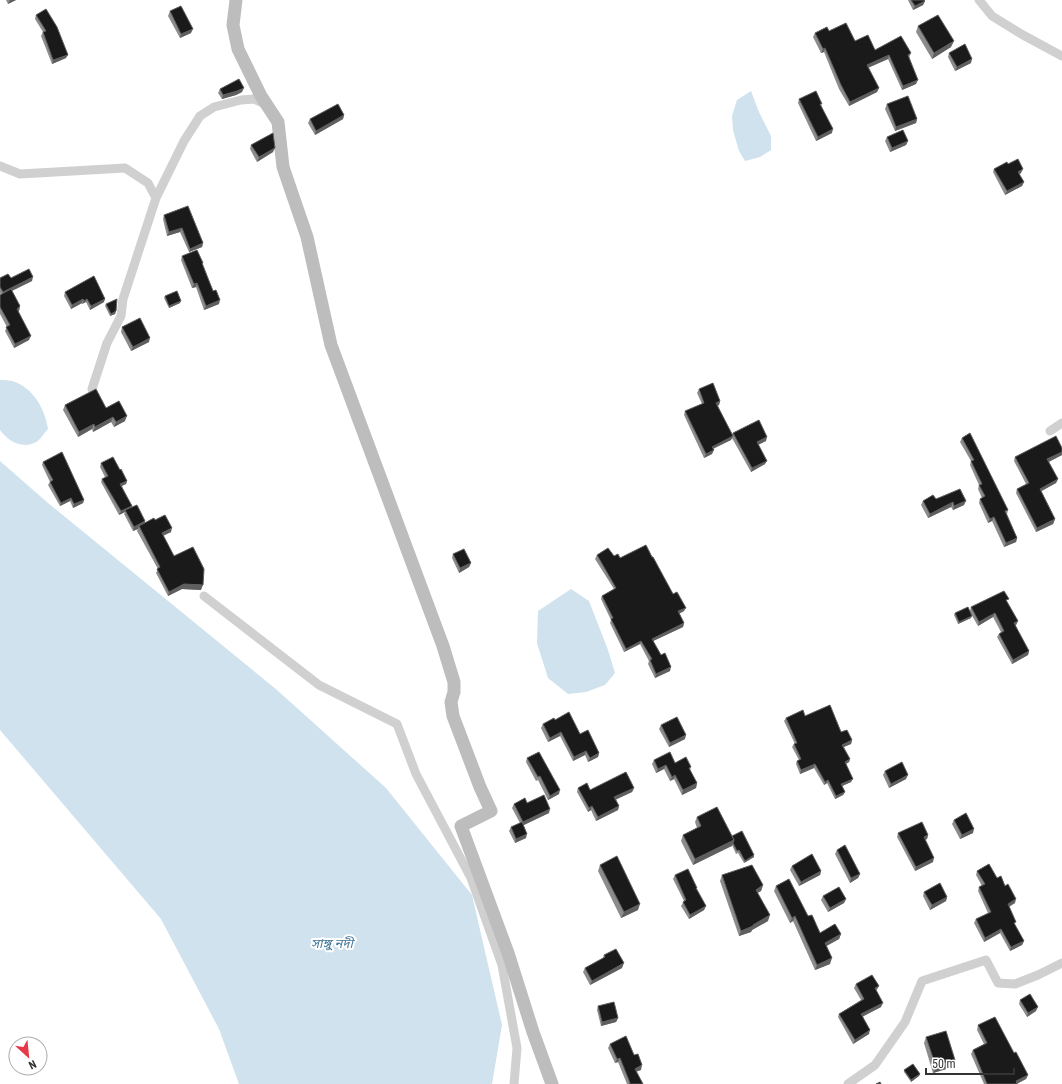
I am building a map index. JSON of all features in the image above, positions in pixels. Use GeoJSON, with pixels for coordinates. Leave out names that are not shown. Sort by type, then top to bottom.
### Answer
{"type":"FeatureCollection","features":[{"type":"Feature","properties":{"kind":"main road"},"geometry":{"type":"LineString","coordinates":[[236,0],[233,25],[238,49],[261,96],[278,122],[283,167],[307,237],[331,345],[443,646],[454,682],[454,692],[451,702],[453,716],[480,787],[491,811],[461,826],[508,953],[533,1032],[552,1084]]}},
{"type":"Feature","properties":{"kind":"street"},"geometry":{"type":"LineString","coordinates":[[979,0],[992,16],[1062,56]]}},
{"type":"Feature","properties":{"kind":"street"},"geometry":{"type":"LineString","coordinates":[[92,389],[107,343],[121,316],[123,299],[156,198],[184,141],[200,116],[214,107],[241,100],[254,99],[268,105]]}},
{"type":"Feature","properties":{"kind":"street"},"geometry":{"type":"LineString","coordinates":[[0,166],[20,174],[125,168],[148,183],[156,198]]}},
{"type":"Feature","properties":{"kind":"street"},"geometry":{"type":"LineString","coordinates":[[1050,431],[1062,423]]}},
{"type":"Feature","properties":{"kind":"street"},"geometry":{"type":"LineString","coordinates":[[204,596],[319,686],[397,724],[416,774],[472,878],[502,965],[517,1048],[514,1084]]}},
{"type":"Feature","properties":{"kind":"street"},"geometry":{"type":"LineString","coordinates":[[848,1084],[875,1066],[905,1022],[922,982],[986,960],[998,983],[1014,984],[1038,975],[1062,963]]}},
{"type":"Feature","properties":{"kind":"water"},"geometry":{"type":"Polygon","coordinates":[[[751,91],[759,112],[771,136],[771,150],[760,157],[745,161],[739,151],[733,130],[732,116],[737,100],[751,91]]]}},
{"type":"Feature","properties":{"kind":"water"},"geometry":{"type":"Polygon","coordinates":[[[0,380],[8,380],[19,384],[26,388],[37,400],[44,414],[48,429],[36,442],[29,445],[19,444],[10,440],[0,430],[0,380]]]}},
{"type":"Feature","properties":{"kind":"water","name":"সাঙ্গু নদী"},"geometry":{"type":"Polygon","coordinates":[[[0,461],[48,503],[277,690],[386,788],[472,895],[502,1025],[492,1084],[239,1084],[219,1029],[161,919],[0,730],[0,461]]]}},
{"type":"Feature","properties":{"kind":"water"},"geometry":{"type":"Polygon","coordinates":[[[571,589],[589,601],[608,650],[615,673],[605,685],[586,692],[568,694],[548,678],[537,643],[538,611],[571,589]]]}},
{"type":"Feature","properties":{"kind":"building"},"geometry":{"type":"Polygon","coordinates":[[[911,0],[924,0],[925,1],[915,6],[911,0]]]}},
{"type":"Feature","properties":{"kind":"building"},"geometry":{"type":"Polygon","coordinates":[[[181,6],[193,29],[181,34],[170,11],[181,6]]]}},
{"type":"Feature","properties":{"kind":"building"},"geometry":{"type":"Polygon","coordinates":[[[46,9],[57,27],[68,55],[53,60],[43,32],[46,31],[36,15],[46,9]]]}},
{"type":"Feature","properties":{"kind":"building"},"geometry":{"type":"Polygon","coordinates":[[[938,15],[954,41],[934,53],[918,26],[938,15]]]}},
{"type":"Feature","properties":{"kind":"building"},"geometry":{"type":"Polygon","coordinates":[[[846,23],[855,41],[868,35],[875,50],[901,36],[911,53],[908,55],[918,80],[903,86],[889,55],[867,65],[879,88],[850,102],[825,48],[823,49],[815,33],[827,27],[829,31],[846,23]]]}},
{"type":"Feature","properties":{"kind":"building"},"geometry":{"type":"Polygon","coordinates":[[[965,44],[972,59],[957,67],[949,53],[965,44]]]}},
{"type":"Feature","properties":{"kind":"building"},"geometry":{"type":"Polygon","coordinates":[[[239,79],[244,88],[223,95],[220,89],[239,79]]]}},
{"type":"Feature","properties":{"kind":"building"},"geometry":{"type":"Polygon","coordinates":[[[816,91],[822,104],[820,104],[833,129],[818,137],[799,99],[816,91]]]}},
{"type":"Feature","properties":{"kind":"building"},"geometry":{"type":"Polygon","coordinates":[[[908,96],[917,119],[896,127],[887,104],[908,96]]]}},
{"type":"Feature","properties":{"kind":"building"},"geometry":{"type":"Polygon","coordinates":[[[338,104],[344,115],[316,131],[310,119],[338,104]]]}},
{"type":"Feature","properties":{"kind":"building"},"geometry":{"type":"Polygon","coordinates":[[[903,130],[908,141],[892,148],[887,137],[903,130]]]}},
{"type":"Feature","properties":{"kind":"building"},"geometry":{"type":"Polygon","coordinates":[[[273,133],[275,148],[259,157],[251,145],[273,133]]]}},
{"type":"Feature","properties":{"kind":"building"},"geometry":{"type":"Polygon","coordinates":[[[1018,159],[1023,169],[1018,172],[1024,182],[1007,191],[994,169],[1007,162],[1008,164],[1018,159]]]}},
{"type":"Feature","properties":{"kind":"building"},"geometry":{"type":"Polygon","coordinates":[[[188,206],[203,243],[190,249],[182,228],[169,232],[164,215],[188,206]]]}},
{"type":"Feature","properties":{"kind":"building"},"geometry":{"type":"Polygon","coordinates":[[[197,250],[213,291],[216,290],[220,300],[206,306],[197,283],[194,284],[182,256],[197,250]]]}},
{"type":"Feature","properties":{"kind":"building"},"geometry":{"type":"Polygon","coordinates":[[[29,269],[33,277],[3,292],[0,287],[0,278],[8,274],[11,278],[29,269]]]}},
{"type":"Feature","properties":{"kind":"building"},"geometry":{"type":"Polygon","coordinates":[[[94,276],[105,299],[91,306],[87,299],[84,301],[83,299],[72,305],[65,292],[94,276]]]}},
{"type":"Feature","properties":{"kind":"building"},"geometry":{"type":"Polygon","coordinates":[[[11,289],[20,306],[17,309],[31,336],[15,344],[6,327],[10,325],[0,307],[0,295],[11,289]]]}},
{"type":"Feature","properties":{"kind":"building"},"geometry":{"type":"Polygon","coordinates":[[[177,291],[181,301],[169,306],[165,296],[177,291]]]}},
{"type":"Feature","properties":{"kind":"building"},"geometry":{"type":"Polygon","coordinates":[[[117,299],[116,311],[111,314],[106,304],[117,299]]]}},
{"type":"Feature","properties":{"kind":"building"},"geometry":{"type":"Polygon","coordinates":[[[140,318],[150,338],[133,347],[122,327],[140,318]]]}},
{"type":"Feature","properties":{"kind":"building"},"geometry":{"type":"Polygon","coordinates":[[[713,383],[720,401],[716,403],[733,436],[712,447],[714,450],[706,454],[685,411],[704,403],[699,389],[713,383]]]}},
{"type":"Feature","properties":{"kind":"building"},"geometry":{"type":"Polygon","coordinates":[[[96,389],[106,408],[119,401],[127,416],[116,422],[113,417],[95,427],[94,424],[79,432],[65,405],[96,389]]]}},
{"type":"Feature","properties":{"kind":"building"},"geometry":{"type":"Polygon","coordinates":[[[759,420],[767,437],[757,442],[767,461],[752,468],[733,433],[759,420]]]}},
{"type":"Feature","properties":{"kind":"building"},"geometry":{"type":"Polygon","coordinates":[[[970,433],[1008,510],[1005,511],[1017,538],[1006,543],[994,517],[990,519],[980,499],[985,496],[979,485],[982,484],[971,461],[974,460],[962,438],[970,433]]]}},
{"type":"Feature","properties":{"kind":"building"},"geometry":{"type":"Polygon","coordinates":[[[1056,436],[1062,448],[1062,452],[1047,459],[1058,479],[1040,489],[1055,519],[1037,528],[1017,489],[1029,483],[1015,457],[1056,436]]]}},
{"type":"Feature","properties":{"kind":"building"},"geometry":{"type":"Polygon","coordinates":[[[62,452],[84,500],[74,504],[71,498],[61,503],[50,482],[53,480],[43,462],[62,452]]]}},
{"type":"Feature","properties":{"kind":"building"},"geometry":{"type":"Polygon","coordinates":[[[113,457],[127,481],[120,484],[132,506],[121,511],[102,479],[108,476],[101,463],[113,457]]]}},
{"type":"Feature","properties":{"kind":"building"},"geometry":{"type":"Polygon","coordinates":[[[960,489],[966,501],[954,506],[953,502],[930,514],[923,501],[933,495],[936,499],[960,489]]]}},
{"type":"Feature","properties":{"kind":"building"},"geometry":{"type":"Polygon","coordinates":[[[137,505],[145,521],[134,527],[125,510],[137,505]]]}},
{"type":"Feature","properties":{"kind":"building"},"geometry":{"type":"Polygon","coordinates":[[[165,515],[172,528],[162,533],[174,556],[193,547],[204,569],[203,585],[184,584],[169,592],[157,569],[160,567],[139,526],[154,518],[155,520],[165,515]]]}},
{"type":"Feature","properties":{"kind":"building"},"geometry":{"type":"Polygon","coordinates":[[[646,545],[673,594],[677,592],[686,608],[678,611],[684,623],[652,639],[661,655],[665,653],[671,667],[656,674],[650,660],[652,659],[641,641],[626,649],[611,619],[613,618],[602,596],[616,588],[597,555],[608,548],[614,556],[618,554],[620,558],[646,545]]]}},
{"type":"Feature","properties":{"kind":"building"},"geometry":{"type":"Polygon","coordinates":[[[464,549],[471,563],[460,568],[453,554],[464,549]]]}},
{"type":"Feature","properties":{"kind":"building"},"geometry":{"type":"Polygon","coordinates":[[[1004,591],[1009,599],[1006,600],[1018,621],[1014,623],[1029,651],[1013,660],[999,634],[1004,631],[995,613],[979,622],[971,607],[1004,591]]]}},
{"type":"Feature","properties":{"kind":"building"},"geometry":{"type":"Polygon","coordinates":[[[968,607],[972,616],[959,622],[955,613],[968,607]]]}},
{"type":"Feature","properties":{"kind":"building"},"geometry":{"type":"Polygon","coordinates":[[[830,705],[841,732],[847,730],[852,740],[842,745],[850,759],[845,762],[853,779],[841,784],[845,792],[836,796],[828,780],[825,782],[815,764],[801,770],[797,761],[801,759],[794,744],[797,743],[786,718],[803,710],[805,716],[830,705]]]}},
{"type":"Feature","properties":{"kind":"building"},"geometry":{"type":"Polygon","coordinates":[[[569,712],[580,734],[588,730],[599,753],[590,758],[586,751],[574,757],[561,732],[550,738],[543,724],[554,718],[555,720],[569,712]]]}},
{"type":"Feature","properties":{"kind":"building"},"geometry":{"type":"Polygon","coordinates":[[[677,717],[686,735],[670,743],[661,725],[677,717]]]}},
{"type":"Feature","properties":{"kind":"building"},"geometry":{"type":"Polygon","coordinates":[[[539,752],[560,790],[550,796],[540,776],[538,777],[527,758],[539,752]]]}},
{"type":"Feature","properties":{"kind":"building"},"geometry":{"type":"Polygon","coordinates":[[[670,752],[675,763],[686,757],[691,767],[689,768],[697,783],[683,790],[675,775],[672,777],[666,765],[658,769],[654,760],[670,752]]]}},
{"type":"Feature","properties":{"kind":"building"},"geometry":{"type":"Polygon","coordinates":[[[902,762],[908,775],[891,784],[885,771],[902,762]]]}},
{"type":"Feature","properties":{"kind":"building"},"geometry":{"type":"Polygon","coordinates":[[[626,772],[634,788],[614,797],[619,806],[598,817],[592,806],[589,808],[578,788],[587,783],[590,790],[626,772]]]}},
{"type":"Feature","properties":{"kind":"building"},"geometry":{"type":"Polygon","coordinates":[[[544,795],[550,809],[523,822],[514,804],[525,798],[527,803],[544,795]]]}},
{"type":"Feature","properties":{"kind":"building"},"geometry":{"type":"Polygon","coordinates":[[[717,807],[734,840],[695,859],[683,835],[701,826],[697,817],[717,807]]]}},
{"type":"Feature","properties":{"kind":"building"},"geometry":{"type":"Polygon","coordinates":[[[966,813],[974,829],[962,835],[954,820],[966,813]]]}},
{"type":"Feature","properties":{"kind":"building"},"geometry":{"type":"Polygon","coordinates":[[[522,822],[527,834],[516,839],[511,827],[522,822]]]}},
{"type":"Feature","properties":{"kind":"building"},"geometry":{"type":"Polygon","coordinates":[[[922,822],[928,835],[924,837],[934,858],[916,867],[898,833],[922,822]]]}},
{"type":"Feature","properties":{"kind":"building"},"geometry":{"type":"Polygon","coordinates":[[[742,831],[754,855],[745,861],[739,850],[737,851],[733,843],[734,840],[732,836],[742,831]]]}},
{"type":"Feature","properties":{"kind":"building"},"geometry":{"type":"Polygon","coordinates":[[[845,845],[860,874],[851,878],[837,850],[845,845]]]}},
{"type":"Feature","properties":{"kind":"building"},"geometry":{"type":"Polygon","coordinates":[[[812,854],[821,871],[801,882],[792,866],[812,854]]]}},
{"type":"Feature","properties":{"kind":"building"},"geometry":{"type":"Polygon","coordinates":[[[617,856],[640,904],[624,912],[600,865],[617,856]]]}},
{"type":"Feature","properties":{"kind":"building"},"geometry":{"type":"Polygon","coordinates":[[[989,864],[997,878],[1001,876],[1005,886],[1008,884],[1016,899],[1008,904],[1016,922],[1014,923],[1024,941],[1011,947],[1001,929],[985,938],[976,919],[991,912],[979,887],[985,884],[977,871],[989,864]]]}},
{"type":"Feature","properties":{"kind":"building"},"geometry":{"type":"Polygon","coordinates":[[[752,865],[763,885],[756,890],[770,915],[753,926],[741,931],[722,875],[752,865]]]}},
{"type":"Feature","properties":{"kind":"building"},"geometry":{"type":"Polygon","coordinates":[[[688,869],[706,906],[690,915],[683,902],[686,900],[675,875],[688,869]]]}},
{"type":"Feature","properties":{"kind":"building"},"geometry":{"type":"Polygon","coordinates":[[[789,879],[808,916],[812,915],[820,933],[835,924],[841,934],[825,943],[832,958],[817,965],[795,916],[792,918],[776,886],[789,879]]]}},
{"type":"Feature","properties":{"kind":"building"},"geometry":{"type":"Polygon","coordinates":[[[940,883],[947,897],[932,905],[924,892],[940,883]]]}},
{"type":"Feature","properties":{"kind":"building"},"geometry":{"type":"Polygon","coordinates":[[[839,887],[846,899],[830,908],[823,896],[839,887]]]}},
{"type":"Feature","properties":{"kind":"building"},"geometry":{"type":"Polygon","coordinates":[[[616,949],[624,963],[592,981],[585,968],[616,949]]]}},
{"type":"Feature","properties":{"kind":"building"},"geometry":{"type":"Polygon","coordinates":[[[872,975],[879,986],[875,988],[883,1003],[861,1014],[870,1030],[855,1040],[839,1014],[864,999],[856,984],[872,975]]]}},
{"type":"Feature","properties":{"kind":"building"},"geometry":{"type":"Polygon","coordinates":[[[1030,994],[1038,1007],[1028,1013],[1020,1000],[1030,994]]]}},
{"type":"Feature","properties":{"kind":"building"},"geometry":{"type":"Polygon","coordinates":[[[614,1002],[618,1018],[602,1022],[598,1006],[614,1002]]]}},
{"type":"Feature","properties":{"kind":"building"},"geometry":{"type":"Polygon","coordinates":[[[995,1017],[1014,1053],[1016,1052],[1028,1075],[1016,1081],[1017,1084],[987,1084],[973,1050],[987,1043],[978,1025],[995,1017]]]}},
{"type":"Feature","properties":{"kind":"building"},"geometry":{"type":"Polygon","coordinates":[[[946,1031],[955,1060],[936,1067],[926,1037],[946,1031]]]}},
{"type":"Feature","properties":{"kind":"building"},"geometry":{"type":"Polygon","coordinates":[[[626,1036],[634,1055],[638,1054],[642,1065],[635,1069],[643,1084],[629,1084],[630,1083],[620,1058],[617,1059],[610,1044],[626,1036]]]}},
{"type":"Feature","properties":{"kind":"building"},"geometry":{"type":"Polygon","coordinates":[[[913,1064],[920,1074],[911,1080],[904,1070],[913,1064]]]}}]}
